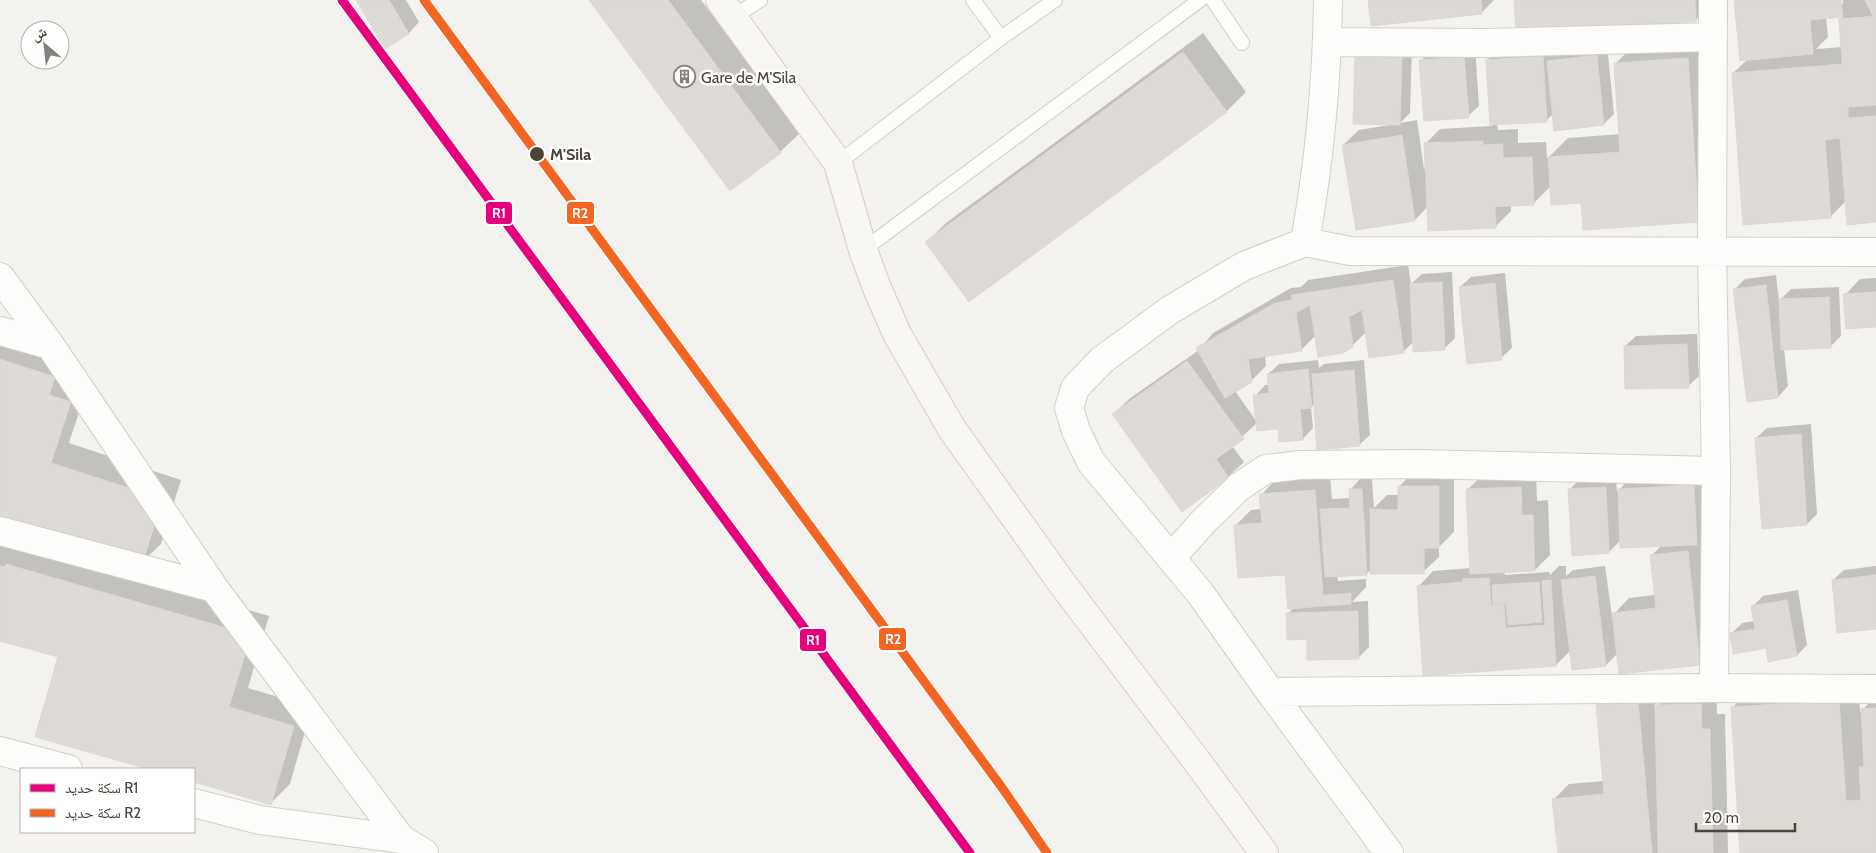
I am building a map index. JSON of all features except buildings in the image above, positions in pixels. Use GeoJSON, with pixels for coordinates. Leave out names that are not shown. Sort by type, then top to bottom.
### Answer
{"type":"FeatureCollection","features":[{"type":"Feature","properties":{"kind":"street"},"geometry":{"type":"LineString","coordinates":[[1305,242],[1314,189],[1327,42],[1328,0]]}},
{"type":"Feature","properties":{"kind":"street"},"geometry":{"type":"LineString","coordinates":[[1712,0],[1712,251],[1716,471],[1714,688]]}},
{"type":"Feature","properties":{"kind":"street"},"geometry":{"type":"LineString","coordinates":[[727,9],[838,163],[863,250],[877,288],[897,334],[952,429],[1064,586],[1264,853]]}},
{"type":"Feature","properties":{"kind":"street"},"geometry":{"type":"LineString","coordinates":[[1327,42],[1486,43],[1712,37]]}},
{"type":"Feature","properties":{"kind":"street"},"geometry":{"type":"LineString","coordinates":[[1389,853],[1270,692],[1200,593],[1091,462],[1076,430],[1069,408],[1075,388],[1102,360],[1170,310],[1244,266],[1305,242],[1350,251],[1876,252]]}},
{"type":"Feature","properties":{"kind":"street"},"geometry":{"type":"LineString","coordinates":[[0,276],[50,345],[214,588],[401,840]]}},
{"type":"Feature","properties":{"kind":"street"},"geometry":{"type":"LineString","coordinates":[[0,331],[50,345]]}},
{"type":"Feature","properties":{"kind":"street"},"geometry":{"type":"LineString","coordinates":[[1171,558],[1203,522],[1239,487],[1266,470],[1301,465],[1416,464],[1716,471]]}},
{"type":"Feature","properties":{"kind":"street"},"geometry":{"type":"LineString","coordinates":[[0,531],[214,588]]}},
{"type":"Feature","properties":{"kind":"street"},"geometry":{"type":"LineString","coordinates":[[1270,692],[1714,688],[1876,689]]}},
{"type":"Feature","properties":{"kind":"street"},"geometry":{"type":"LineString","coordinates":[[0,751],[64,768]]}},
{"type":"Feature","properties":{"kind":"street"},"geometry":{"type":"LineString","coordinates":[[195,803],[260,820],[401,840],[424,853]]}},
{"type":"Feature","properties":{"kind":"lane"},"geometry":{"type":"LineString","coordinates":[[727,9],[760,0]]}},
{"type":"Feature","properties":{"kind":"lane"},"geometry":{"type":"LineString","coordinates":[[973,0],[1001,38]]}},
{"type":"Feature","properties":{"kind":"lane"},"geometry":{"type":"LineString","coordinates":[[838,163],[1001,38],[1055,0]]}},
{"type":"Feature","properties":{"kind":"lane"},"geometry":{"type":"LineString","coordinates":[[863,250],[1200,0]]}},
{"type":"Feature","properties":{"kind":"lane"},"geometry":{"type":"LineString","coordinates":[[1213,0],[1242,43]]}},
{"type":"Feature","properties":{"kind":"railway"},"geometry":{"type":"LineString","coordinates":[[342,0],[970,853]]}},
{"type":"Feature","properties":{"kind":"railway"},"geometry":{"type":"LineString","coordinates":[[435,15],[1003,789],[1047,853]]}},
{"type":"Feature","properties":{"kind":"rail line","name":"R1"},"geometry":{"type":"LineString","coordinates":[[342,0],[970,853]]}},
{"type":"Feature","properties":{"kind":"rail line","name":"R2"},"geometry":{"type":"LineString","coordinates":[[424,0],[1003,789],[1047,853]]}},
{"type":"Feature","properties":{"kind":"place","name":"Gare de M'Sila"},"geometry":{"type":"Point","coordinates":[685,77]}},
{"type":"Feature","properties":{"kind":"place","name":"M'Sila"},"geometry":{"type":"Point","coordinates":[537,154]}}]}
